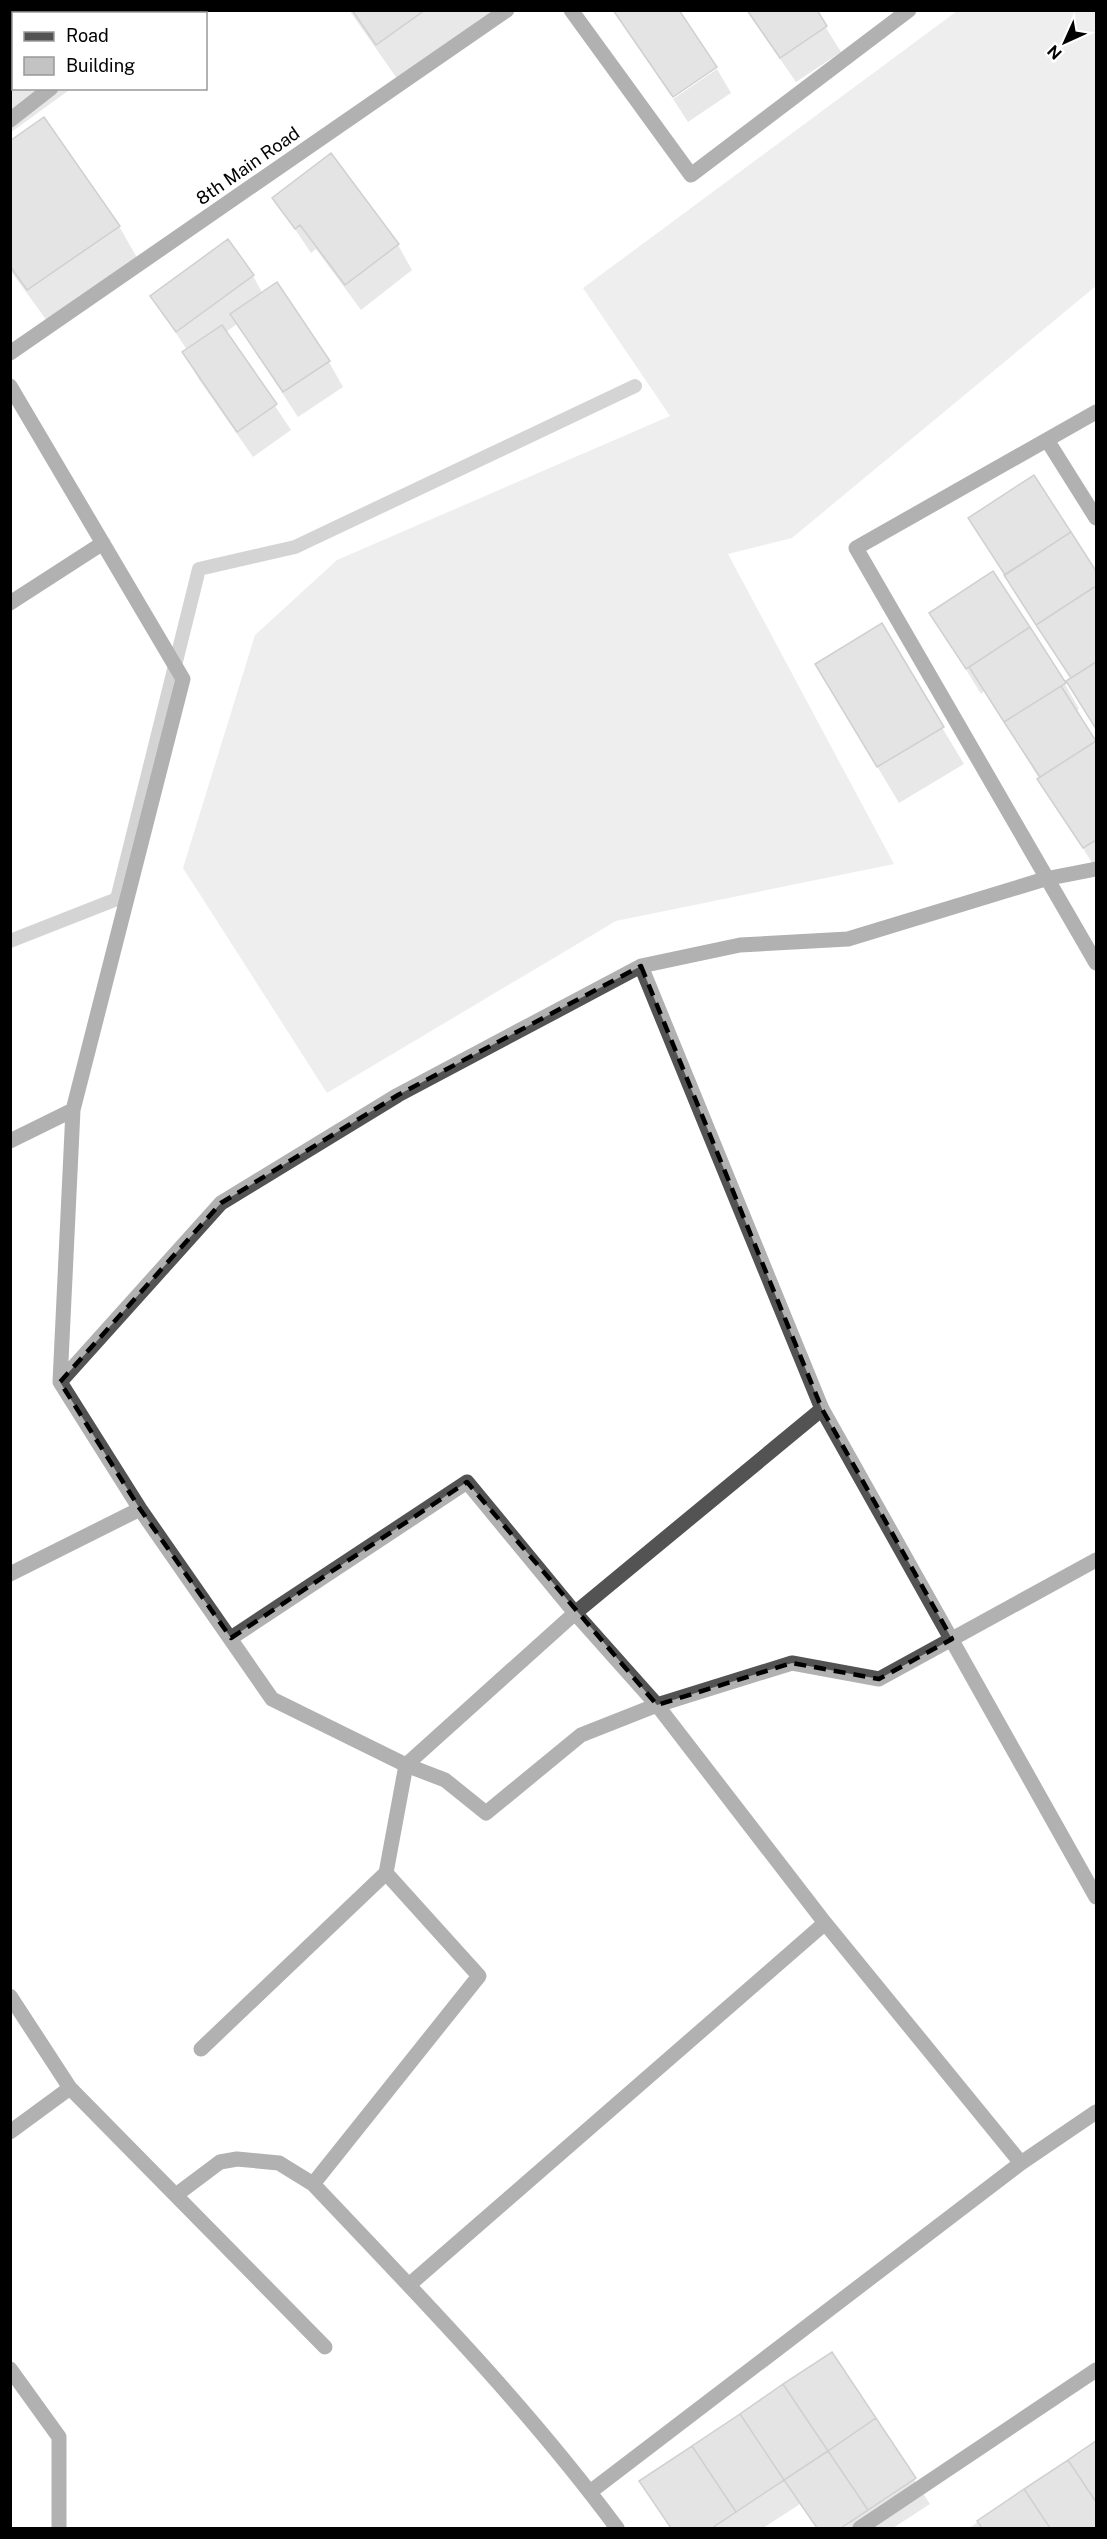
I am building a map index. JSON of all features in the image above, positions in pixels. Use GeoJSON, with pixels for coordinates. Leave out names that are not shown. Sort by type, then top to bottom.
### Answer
{"type":"FeatureCollection","features":[{"type":"Feature","properties":{"kind":"street","name":"8th Main Road"},"geometry":{"type":"LineString","coordinates":[[10,353],[507,10]]}},
{"type":"Feature","properties":{"kind":"street"},"geometry":{"type":"LineString","coordinates":[[571,10],[691,175],[909,10]]}},
{"type":"Feature","properties":{"kind":"street"},"geometry":{"type":"LineString","coordinates":[[10,120],[48,90]]}},
{"type":"Feature","properties":{"kind":"street"},"geometry":{"type":"LineString","coordinates":[[10,386],[183,679],[74,1110],[60,1382],[140,1509],[272,1699],[406,1765],[445,1780],[486,1813],[581,1734],[657,1705],[792,1663],[879,1679],[1096,1560]]}},
{"type":"Feature","properties":{"kind":"street"},"geometry":{"type":"LineString","coordinates":[[1096,412],[856,548],[1045,879],[1096,963]]}},
{"type":"Feature","properties":{"kind":"street"},"geometry":{"type":"LineString","coordinates":[[1047,440],[1096,518]]}},
{"type":"Feature","properties":{"kind":"street"},"geometry":{"type":"LineString","coordinates":[[10,603],[103,543]]}},
{"type":"Feature","properties":{"kind":"street"},"geometry":{"type":"LineString","coordinates":[[60,1382],[221,1203],[398,1095],[641,966],[740,945],[848,939],[1045,879],[1096,868]]}},
{"type":"Feature","properties":{"kind":"street"},"geometry":{"type":"LineString","coordinates":[[641,966],[822,1409],[1096,1897]]}},
{"type":"Feature","properties":{"kind":"street"},"geometry":{"type":"LineString","coordinates":[[10,1141],[74,1110]]}},
{"type":"Feature","properties":{"kind":"street"},"geometry":{"type":"LineString","coordinates":[[201,2049],[386,1873],[406,1765],[575,1613],[822,1409]]}},
{"type":"Feature","properties":{"kind":"street"},"geometry":{"type":"LineString","coordinates":[[231,1638],[467,1482],[575,1613],[657,1705],[825,1923],[1021,2163]]}},
{"type":"Feature","properties":{"kind":"street"},"geometry":{"type":"LineString","coordinates":[[10,1574],[140,1509]]}},
{"type":"Feature","properties":{"kind":"street"},"geometry":{"type":"LineString","coordinates":[[313,2184],[479,1976],[386,1873]]}},
{"type":"Feature","properties":{"kind":"street"},"geometry":{"type":"LineString","coordinates":[[410,2285],[825,1923]]}},
{"type":"Feature","properties":{"kind":"street"},"geometry":{"type":"LineString","coordinates":[[10,1996],[70,2088],[325,2347]]}},
{"type":"Feature","properties":{"kind":"street"},"geometry":{"type":"LineString","coordinates":[[10,2132],[70,2088]]}},
{"type":"Feature","properties":{"kind":"street"},"geometry":{"type":"LineString","coordinates":[[590,2492],[1021,2163],[1096,2112]]}},
{"type":"Feature","properties":{"kind":"street"},"geometry":{"type":"LineString","coordinates":[[176,2195],[220,2162],[237,2159],[279,2163],[313,2184],[478,2358],[590,2492],[617,2529]]}},
{"type":"Feature","properties":{"kind":"street"},"geometry":{"type":"LineString","coordinates":[[10,2369],[59,2437],[59,2529]]}},
{"type":"Feature","properties":{"kind":"street"},"geometry":{"type":"LineString","coordinates":[[860,2529],[1096,2370]]}},
{"type":"Feature","properties":{"kind":"highlighted area"},"geometry":{"type":"Polygon","coordinates":[[[641,966],[822,1409],[952,1639],[879,1679],[792,1663],[657,1705],[467,1482],[231,1638],[140,1509],[60,1382],[221,1203],[398,1095],[641,966]]]}},
{"type":"Feature","properties":{"kind":"shaded area"},"geometry":{"type":"Polygon","coordinates":[[[957,11],[1096,11],[1096,286],[792,538],[728,554],[894,864],[616,921],[327,1093],[183,868],[255,635],[337,560],[670,416],[583,288],[957,11]]]}},
{"type":"Feature","properties":{"kind":"building"},"geometry":{"type":"Polygon","coordinates":[[[10,10],[90,10],[88,12],[12,12],[12,67],[10,68],[10,10]]]}},
{"type":"Feature","properties":{"kind":"building"},"geometry":{"type":"Polygon","coordinates":[[[352,10],[425,10],[376,45],[352,10]]]}},
{"type":"Feature","properties":{"kind":"building"},"geometry":{"type":"Polygon","coordinates":[[[613,10],[679,10],[717,67],[673,97],[613,10]]]}},
{"type":"Feature","properties":{"kind":"building"},"geometry":{"type":"Polygon","coordinates":[[[747,10],[817,10],[827,26],[780,58],[747,10]]]}},
{"type":"Feature","properties":{"kind":"building"},"geometry":{"type":"Polygon","coordinates":[[[44,117],[120,226],[27,290],[10,266],[10,141],[44,117]]]}},
{"type":"Feature","properties":{"kind":"building"},"geometry":{"type":"Polygon","coordinates":[[[331,153],[399,244],[345,285],[300,225],[295,229],[272,198],[331,153]]]}},
{"type":"Feature","properties":{"kind":"building"},"geometry":{"type":"Polygon","coordinates":[[[228,239],[254,275],[176,332],[150,296],[228,239]]]}},
{"type":"Feature","properties":{"kind":"building"},"geometry":{"type":"Polygon","coordinates":[[[277,282],[330,361],[283,392],[230,314],[277,282]]]}},
{"type":"Feature","properties":{"kind":"building"},"geometry":{"type":"Polygon","coordinates":[[[222,325],[277,404],[237,432],[182,352],[222,325]]]}},
{"type":"Feature","properties":{"kind":"building"},"geometry":{"type":"Polygon","coordinates":[[[1034,475],[1071,532],[1005,575],[968,518],[1034,475]]]}},
{"type":"Feature","properties":{"kind":"building"},"geometry":{"type":"Polygon","coordinates":[[[1071,532],[1096,571],[1096,586],[1036,625],[1004,575],[1071,532]]]}},
{"type":"Feature","properties":{"kind":"building"},"geometry":{"type":"Polygon","coordinates":[[[993,571],[1030,627],[966,669],[929,613],[993,571]]]}},
{"type":"Feature","properties":{"kind":"building"},"geometry":{"type":"Polygon","coordinates":[[[1096,586],[1096,662],[1071,678],[1036,625],[1096,586]]]}},
{"type":"Feature","properties":{"kind":"building"},"geometry":{"type":"Polygon","coordinates":[[[882,623],[944,727],[877,767],[815,664],[882,623]]]}},
{"type":"Feature","properties":{"kind":"building"},"geometry":{"type":"Polygon","coordinates":[[[1030,627],[1066,683],[1004,722],[969,667],[1030,627]]]}},
{"type":"Feature","properties":{"kind":"building"},"geometry":{"type":"Polygon","coordinates":[[[1096,662],[1096,729],[1066,681],[1096,662]]]}},
{"type":"Feature","properties":{"kind":"building"},"geometry":{"type":"Polygon","coordinates":[[[1061,686],[1096,741],[1040,777],[1004,722],[1061,686]]]}},
{"type":"Feature","properties":{"kind":"building"},"geometry":{"type":"Polygon","coordinates":[[[1096,741],[1096,840],[1083,848],[1037,779],[1096,741]]]}},
{"type":"Feature","properties":{"kind":"building"},"geometry":{"type":"Polygon","coordinates":[[[832,2352],[876,2418],[828,2451],[783,2384],[832,2352]]]}},
{"type":"Feature","properties":{"kind":"building"},"geometry":{"type":"Polygon","coordinates":[[[783,2384],[828,2451],[784,2480],[740,2414],[783,2384]]]}},
{"type":"Feature","properties":{"kind":"building"},"geometry":{"type":"Polygon","coordinates":[[[740,2414],[784,2480],[736,2512],[692,2446],[740,2414]]]}},
{"type":"Feature","properties":{"kind":"building"},"geometry":{"type":"Polygon","coordinates":[[[876,2418],[916,2478],[868,2510],[828,2451],[876,2418]]]}},
{"type":"Feature","properties":{"kind":"building"},"geometry":{"type":"Polygon","coordinates":[[[1096,2441],[1096,2502],[1068,2460],[1096,2441]]]}},
{"type":"Feature","properties":{"kind":"building"},"geometry":{"type":"Polygon","coordinates":[[[692,2446],[736,2512],[712,2528],[671,2528],[639,2481],[692,2446]]]}},
{"type":"Feature","properties":{"kind":"building"},"geometry":{"type":"Polygon","coordinates":[[[828,2451],[868,2510],[841,2528],[817,2528],[784,2480],[828,2451]]]}},
{"type":"Feature","properties":{"kind":"building"},"geometry":{"type":"Polygon","coordinates":[[[1068,2460],[1096,2502],[1096,2528],[1050,2528],[1024,2489],[1068,2460]]]}},
{"type":"Feature","properties":{"kind":"building"},"geometry":{"type":"Polygon","coordinates":[[[1024,2489],[1050,2528],[982,2528],[977,2521],[1024,2489]]]}},
{"type":"Feature","properties":{"kind":"waterway"},"geometry":{"type":"LineString","coordinates":[[10,941],[117,899],[199,569],[295,547],[635,386]]}}]}
